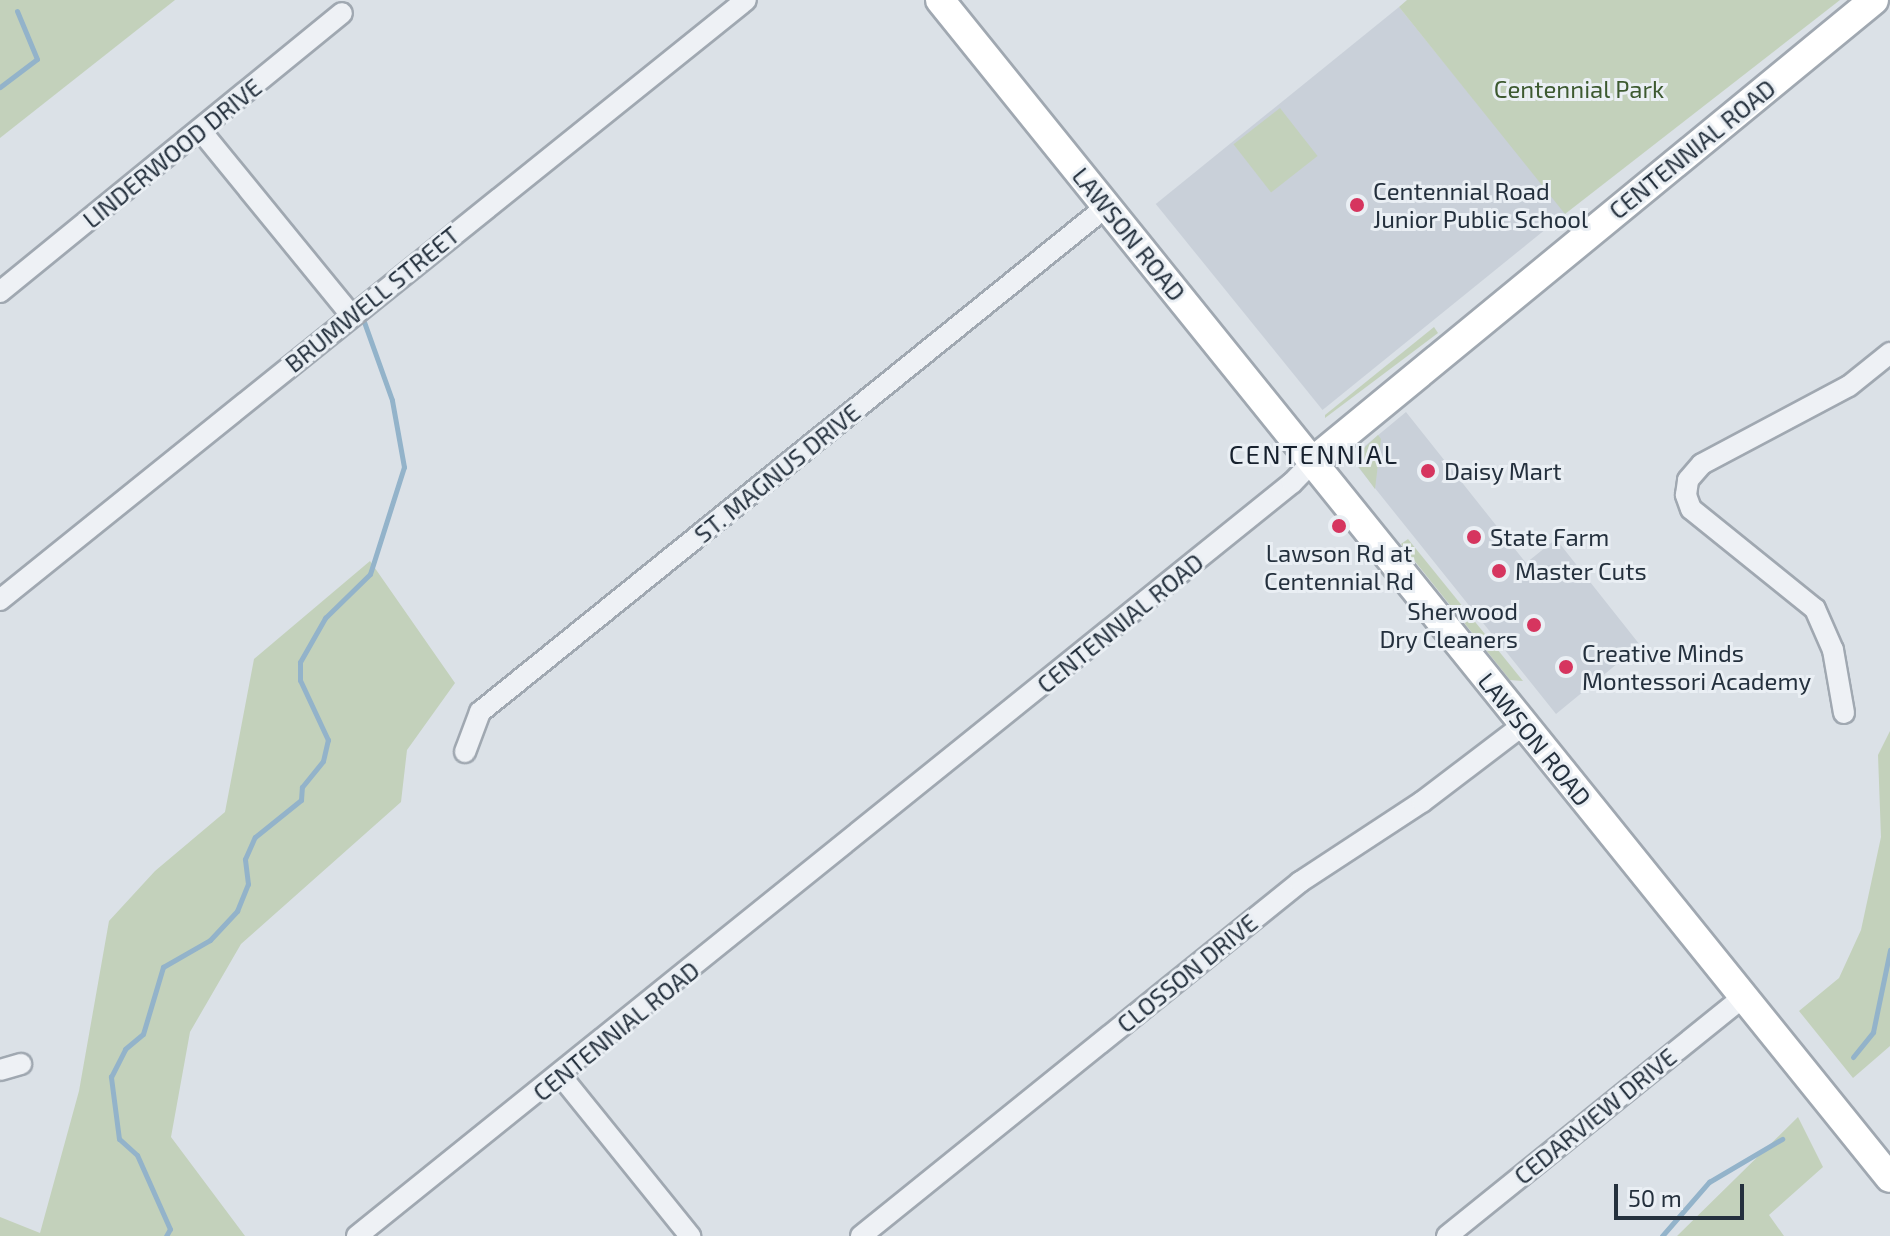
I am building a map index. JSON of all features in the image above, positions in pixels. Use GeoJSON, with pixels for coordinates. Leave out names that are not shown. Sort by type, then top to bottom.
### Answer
{"type":"FeatureCollection","features":[{"type":"Feature","properties":{"kind":"street","name":"BRUMWELL STREET"},"geometry":{"type":"LineString","coordinates":[[0,600],[746,0]]}},
{"type":"Feature","properties":{"kind":"street","name":"LAWSON ROAD"},"geometry":{"type":"LineString","coordinates":[[940,0],[1890,1178]]}},
{"type":"Feature","properties":{"kind":"street","name":"CENTENNIAL ROAD"},"geometry":{"type":"LineString","coordinates":[[357,1236],[561,1076],[1292,483],[1313,461],[1874,0]]}},
{"type":"Feature","properties":{"kind":"street","name":"LINDERWOOD DRIVE"},"geometry":{"type":"LineString","coordinates":[[0,292],[342,13]]}},
{"type":"Feature","properties":{"kind":"street"},"geometry":{"type":"LineString","coordinates":[[201,131],[351,315]]}},
{"type":"Feature","properties":{"kind":"street","name":"ST. MAGNUS DRIVE"},"geometry":{"type":"LineString","coordinates":[[465,752],[480,712],[1107,206]]}},
{"type":"Feature","properties":{"kind":"street"},"geometry":{"type":"LineString","coordinates":[[1844,713],[1833,650],[1815,609],[1691,509],[1686,495],[1688,480],[1702,464],[1849,386],[1890,353]]}},
{"type":"Feature","properties":{"kind":"street","name":"CLOSSON DRIVE"},"geometry":{"type":"LineString","coordinates":[[861,1236],[1300,882],[1422,802],[1523,725]]}},
{"type":"Feature","properties":{"kind":"street","name":"CEDARVIEW DRIVE"},"geometry":{"type":"LineString","coordinates":[[1447,1236],[1743,997]]}},
{"type":"Feature","properties":{"kind":"street"},"geometry":{"type":"LineString","coordinates":[[0,1070],[21,1064]]}},
{"type":"Feature","properties":{"kind":"street"},"geometry":{"type":"LineString","coordinates":[[561,1076],[690,1236]]}},
{"type":"Feature","properties":{"kind":"shaded area","name":"Centennial Road Junior Public School"},"geometry":{"type":"Polygon","coordinates":[[[1399,7],[1566,213],[1323,410],[1156,204],[1399,7]]]}},
{"type":"Feature","properties":{"kind":"shaded area"},"geometry":{"type":"Polygon","coordinates":[[[1406,412],[1526,563],[1556,539],[1640,645],[1556,714],[1358,467],[1365,446],[1406,412]]]}},
{"type":"Feature","properties":{"kind":"green space"},"geometry":{"type":"Polygon","coordinates":[[[0,0],[175,0],[0,138],[0,0]]]}},
{"type":"Feature","properties":{"kind":"green space","name":"Centennial Park"},"geometry":{"type":"Polygon","coordinates":[[[1407,0],[1840,0],[1565,214],[1399,7],[1407,0]]]}},
{"type":"Feature","properties":{"kind":"green space"},"geometry":{"type":"Polygon","coordinates":[[[1280,108],[1318,156],[1271,192],[1234,144],[1280,108]]]}},
{"type":"Feature","properties":{"kind":"green space"},"geometry":{"type":"Polygon","coordinates":[[[1434,327],[1438,333],[1325,418],[1325,415],[1434,327]]]}},
{"type":"Feature","properties":{"kind":"green space"},"geometry":{"type":"Polygon","coordinates":[[[1378,435],[1381,439],[1375,489],[1358,466],[1362,450],[1378,435]]]}},
{"type":"Feature","properties":{"kind":"green space"},"geometry":{"type":"Polygon","coordinates":[[[1408,539],[1523,681],[1510,680],[1401,544],[1408,539]]]}},
{"type":"Feature","properties":{"kind":"green space"},"geometry":{"type":"Polygon","coordinates":[[[370,561],[455,683],[407,750],[401,802],[241,944],[190,1032],[171,1137],[245,1236],[0,1236],[0,1217],[40,1233],[79,1091],[109,921],[155,871],[225,812],[254,659],[370,561]]]}},
{"type":"Feature","properties":{"kind":"green space"},"geometry":{"type":"Polygon","coordinates":[[[1890,731],[1890,1046],[1853,1078],[1799,1011],[1839,978],[1861,930],[1881,837],[1878,755],[1890,731]]]}},
{"type":"Feature","properties":{"kind":"green space"},"geometry":{"type":"Polygon","coordinates":[[[1798,1117],[1823,1167],[1769,1215],[1784,1236],[1677,1236],[1798,1117]]]}},
{"type":"Feature","properties":{"kind":"waterway"},"geometry":{"type":"LineString","coordinates":[[0,87],[37,59],[17,11]]}},
{"type":"Feature","properties":{"kind":"waterway"},"geometry":{"type":"LineString","coordinates":[[166,1236],[170,1229],[137,1155],[119,1139],[111,1077],[125,1049],[143,1034],[163,967],[210,940],[237,911],[248,884],[245,859],[255,837],[301,800],[302,787],[323,761],[328,740],[300,680],[300,662],[325,618],[370,574],[404,467],[392,400],[364,322]]}},
{"type":"Feature","properties":{"kind":"waterway"},"geometry":{"type":"LineString","coordinates":[[1853,1057],[1873,1032],[1890,950]]}},
{"type":"Feature","properties":{"kind":"waterway"},"geometry":{"type":"LineString","coordinates":[[1662,1236],[1709,1182],[1782,1139]]}},
{"type":"Feature","properties":{"kind":"place","name":"Centennial Road Junior Public School"},"geometry":{"type":"Point","coordinates":[1357,205]}},
{"type":"Feature","properties":{"kind":"place","name":"Daisy Mart"},"geometry":{"type":"Point","coordinates":[1428,471]}},
{"type":"Feature","properties":{"kind":"place","name":"Lawson Rd at Centennial Rd"},"geometry":{"type":"Point","coordinates":[1339,526]}},
{"type":"Feature","properties":{"kind":"place","name":"State Farm"},"geometry":{"type":"Point","coordinates":[1474,537]}},
{"type":"Feature","properties":{"kind":"place","name":"Master Cuts"},"geometry":{"type":"Point","coordinates":[1499,571]}},
{"type":"Feature","properties":{"kind":"place","name":"Sherwood Dry Cleaners"},"geometry":{"type":"Point","coordinates":[1534,625]}},
{"type":"Feature","properties":{"kind":"place","name":"Creative Minds Montessori Academy"},"geometry":{"type":"Point","coordinates":[1566,667]}},
{"type":"Feature","properties":{"kind":"district","name":"CENTENNIAL"},"geometry":{"type":"Point","coordinates":[1314,454]}}]}
